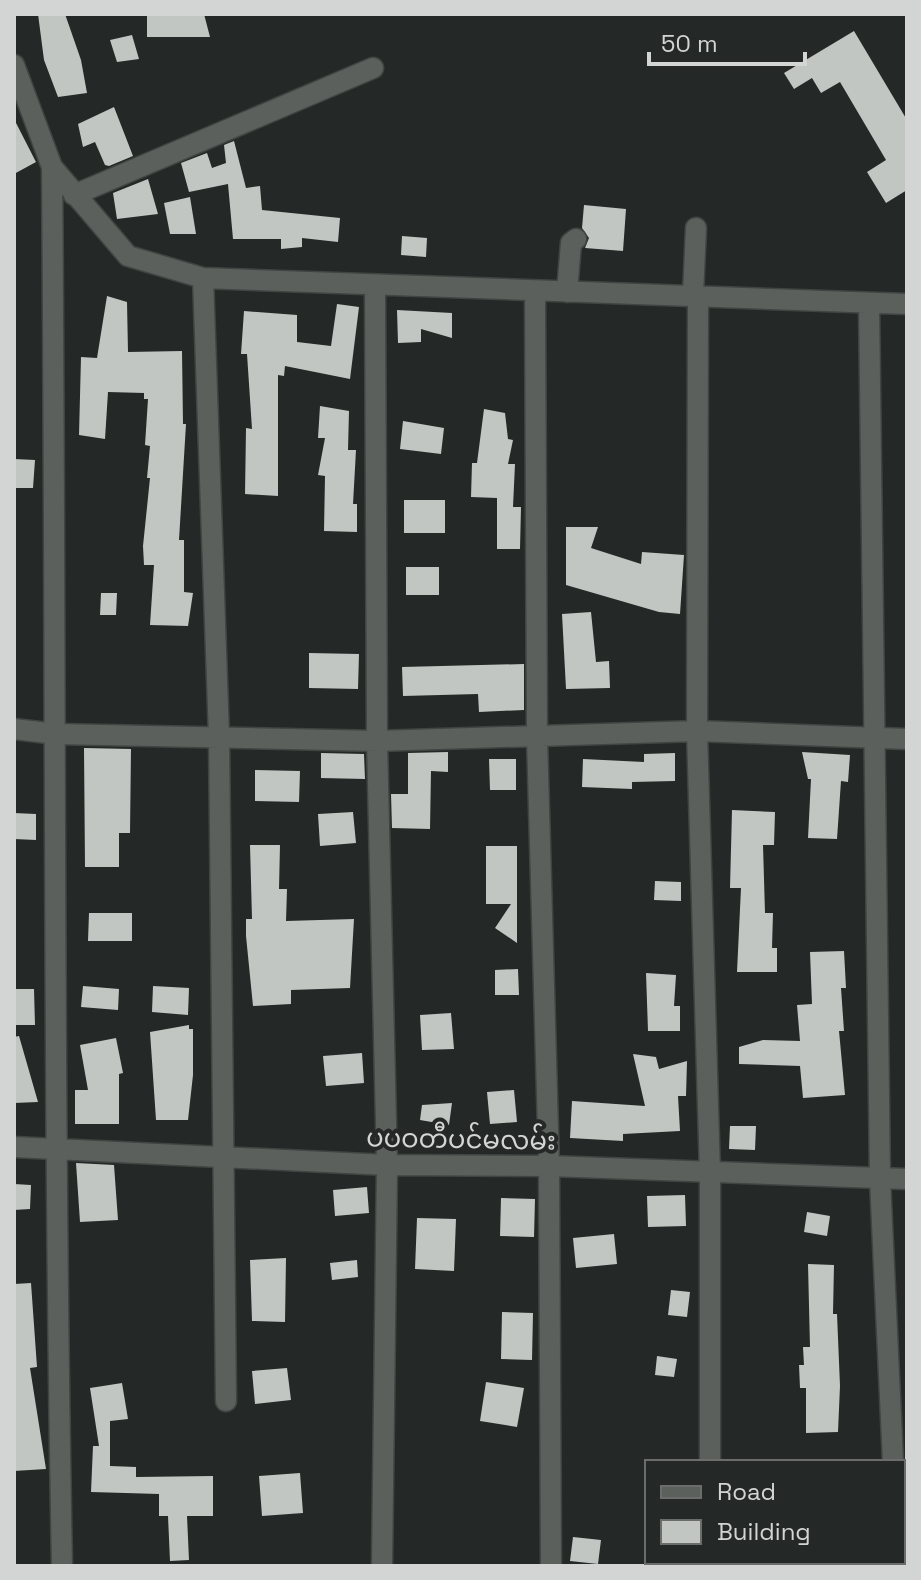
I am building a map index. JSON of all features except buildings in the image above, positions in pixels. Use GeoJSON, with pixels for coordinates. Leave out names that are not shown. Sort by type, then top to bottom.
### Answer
{"type":"FeatureCollection","features":[{"type":"Feature","properties":{"kind":"street"},"geometry":{"type":"LineString","coordinates":[[14,65],[52,167],[128,256],[203,278],[907,304]]}},
{"type":"Feature","properties":{"kind":"street"},"geometry":{"type":"LineString","coordinates":[[74,195],[373,68]]}},
{"type":"Feature","properties":{"kind":"street"},"geometry":{"type":"LineString","coordinates":[[52,167],[56,734],[54,1148],[62,1566]]}},
{"type":"Feature","properties":{"kind":"street"},"geometry":{"type":"LineString","coordinates":[[696,228],[697,731],[710,1174],[710,1460]]}},
{"type":"Feature","properties":{"kind":"street"},"geometry":{"type":"LineString","coordinates":[[567,292],[571,243],[576,239]]}},
{"type":"Feature","properties":{"kind":"street"},"geometry":{"type":"LineString","coordinates":[[203,278],[219,737],[226,1401]]}},
{"type":"Feature","properties":{"kind":"street"},"geometry":{"type":"LineString","coordinates":[[375,285],[377,741],[387,1165],[382,1566]]}},
{"type":"Feature","properties":{"kind":"street"},"geometry":{"type":"LineString","coordinates":[[535,291],[537,737],[549,1166],[551,1566]]}},
{"type":"Feature","properties":{"kind":"street"},"geometry":{"type":"LineString","coordinates":[[869,303],[880,1179],[893,1460]]}},
{"type":"Feature","properties":{"kind":"street"},"geometry":{"type":"LineString","coordinates":[[14,729],[56,734],[377,741],[697,731],[907,739]]}},
{"type":"Feature","properties":{"kind":"street","name":"ပပဝတီပင်မလမ်း"},"geometry":{"type":"LineString","coordinates":[[14,1147],[387,1165],[549,1166],[907,1179]]}}]}
